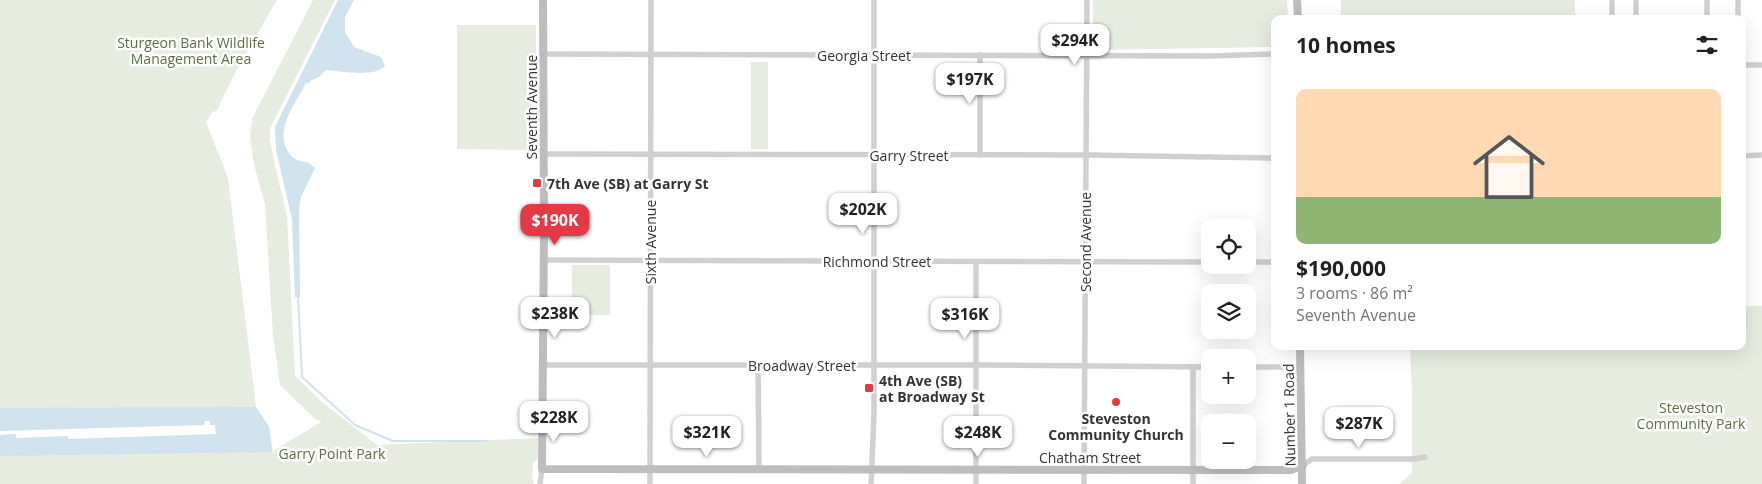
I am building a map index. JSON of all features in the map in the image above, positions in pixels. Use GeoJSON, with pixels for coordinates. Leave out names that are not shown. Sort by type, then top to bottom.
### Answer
{"type":"FeatureCollection","features":[{"type":"Feature","properties":{"kind":"street","name":"Seventh Avenue"},"geometry":{"type":"LineString","coordinates":[[540,484],[544,365],[543,0]]}},
{"type":"Feature","properties":{"kind":"street","name":"Sixth Avenue"},"geometry":{"type":"LineString","coordinates":[[650,484],[651,0]]}},
{"type":"Feature","properties":{"kind":"street"},"geometry":{"type":"LineString","coordinates":[[871,484],[874,414],[874,0]]}},
{"type":"Feature","properties":{"kind":"street","name":"Second Avenue"},"geometry":{"type":"LineString","coordinates":[[1084,484],[1087,0]]}},
{"type":"Feature","properties":{"kind":"street"},"geometry":{"type":"LineString","coordinates":[[1297,0],[1298,15]]}},
{"type":"Feature","properties":{"kind":"street"},"geometry":{"type":"LineString","coordinates":[[1612,0],[1612,15]]}},
{"type":"Feature","properties":{"kind":"street"},"geometry":{"type":"LineString","coordinates":[[1636,0],[1636,15]]}},
{"type":"Feature","properties":{"kind":"street"},"geometry":{"type":"LineString","coordinates":[[1707,0],[1707,15]]}},
{"type":"Feature","properties":{"kind":"street"},"geometry":{"type":"LineString","coordinates":[[1738,0],[1738,15]]}},
{"type":"Feature","properties":{"kind":"street","name":"Georgia Street"},"geometry":{"type":"LineString","coordinates":[[544,54],[1271,54]]}},
{"type":"Feature","properties":{"kind":"street"},"geometry":{"type":"LineString","coordinates":[[980,55],[980,155]]}},
{"type":"Feature","properties":{"kind":"street"},"geometry":{"type":"LineString","coordinates":[[1746,65],[1762,65]]}},
{"type":"Feature","properties":{"kind":"street","name":"Garry Street"},"geometry":{"type":"LineString","coordinates":[[544,154],[650,156],[1086,155],[1271,158]]}},
{"type":"Feature","properties":{"kind":"street"},"geometry":{"type":"LineString","coordinates":[[1746,156],[1762,155]]}},
{"type":"Feature","properties":{"kind":"street","name":"Richmond Street"},"geometry":{"type":"LineString","coordinates":[[544,260],[1201,262]]}},
{"type":"Feature","properties":{"kind":"street"},"geometry":{"type":"LineString","coordinates":[[976,261],[976,484]]}},
{"type":"Feature","properties":{"kind":"street"},"geometry":{"type":"LineString","coordinates":[[1256,262],[1271,262]]}},
{"type":"Feature","properties":{"kind":"street","name":"Number 1 Road"},"geometry":{"type":"LineString","coordinates":[[1300,350],[1302,484]]}},
{"type":"Feature","properties":{"kind":"street","name":"Broadway Street"},"geometry":{"type":"LineString","coordinates":[[544,365],[1201,367]]}},
{"type":"Feature","properties":{"kind":"street"},"geometry":{"type":"LineString","coordinates":[[758,365],[759,469]]}},
{"type":"Feature","properties":{"kind":"street"},"geometry":{"type":"LineString","coordinates":[[1193,367],[1193,484]]}},
{"type":"Feature","properties":{"kind":"street"},"geometry":{"type":"LineString","coordinates":[[1256,367],[1300,367]]}},
{"type":"Feature","properties":{"kind":"street","name":"Chatham Street"},"geometry":{"type":"LineString","coordinates":[[542,469],[1291,470],[1312,460],[1414,459],[1425,456]]}},
{"type":"Feature","properties":{"kind":"green space"},"geometry":{"type":"Polygon","coordinates":[[[0,0],[277,0],[236,71],[216,112],[213,111],[206,122],[228,178],[256,407],[269,427],[273,451],[321,422],[313,417],[280,385],[273,335],[265,204],[254,165],[250,137],[252,119],[313,0],[335,0],[270,128],[273,157],[287,216],[295,376],[323,403],[377,445],[538,438],[538,458],[533,463],[532,477],[534,484],[0,484],[0,0]]]}},
{"type":"Feature","properties":{"kind":"green space"},"geometry":{"type":"Polygon","coordinates":[[[1093,0],[1287,0],[1288,15],[1271,15],[1271,47],[1098,50],[1093,45],[1093,0]]]}},
{"type":"Feature","properties":{"kind":"green space"},"geometry":{"type":"Polygon","coordinates":[[[1341,0],[1575,0],[1575,15],[1341,15],[1341,0]]]}},
{"type":"Feature","properties":{"kind":"green space"},"geometry":{"type":"Polygon","coordinates":[[[457,25],[536,25],[536,150],[457,149],[457,25]]]}},
{"type":"Feature","properties":{"kind":"green space"},"geometry":{"type":"Polygon","coordinates":[[[751,62],[768,62],[768,149],[751,149],[751,62]]]}},
{"type":"Feature","properties":{"kind":"green space"},"geometry":{"type":"Polygon","coordinates":[[[572,265],[610,265],[610,315],[572,315],[572,265]]]}},
{"type":"Feature","properties":{"kind":"green space","name":"Steveston Community Park"},"geometry":{"type":"Polygon","coordinates":[[[1746,306],[1762,306],[1762,484],[1399,484],[1412,473],[1410,350],[1746,350],[1746,306]]]}},
{"type":"Feature","properties":{"kind":"water"},"geometry":{"type":"Polygon","coordinates":[[[338,0],[354,0],[345,17],[345,32],[354,47],[381,57],[385,66],[380,70],[365,73],[326,70],[319,77],[306,83],[287,120],[284,130],[286,148],[294,159],[309,163],[315,168],[301,197],[299,208],[300,297],[295,297],[292,219],[276,150],[275,127],[338,0]]]}},
{"type":"Feature","properties":{"kind":"water"},"geometry":{"type":"Polygon","coordinates":[[[256,407],[269,427],[272,452],[0,456],[0,408],[256,407]]]}},
{"type":"Feature","properties":{"kind":"pier"},"geometry":{"type":"Polygon","coordinates":[[[205,421],[210,421],[210,425],[215,425],[216,434],[68,439],[68,436],[16,438],[16,434],[0,435],[0,431],[204,425],[205,421]]]}},
{"type":"Feature","properties":{"kind":"waterway"},"geometry":{"type":"LineString","coordinates":[[298,296],[302,377],[355,425],[393,441],[487,441]]}},
{"type":"Feature","properties":{"kind":"place","name":"7th Ave (SB) at Garry St"},"geometry":{"type":"Point","coordinates":[537,183]}},
{"type":"Feature","properties":{"kind":"place","name":"4th Ave (SB) at Broadway St"},"geometry":{"type":"Point","coordinates":[869,388]}},
{"type":"Feature","properties":{"kind":"place","name":"Steveston Community Church"},"geometry":{"type":"Point","coordinates":[1116,402]}},
{"type":"Feature","properties":{"kind":"park label","name":"Sturgeon Bank Wildlife Management Area"},"geometry":{"type":"Point","coordinates":[191,50]}},
{"type":"Feature","properties":{"kind":"park label","name":"Garry Point Park"},"geometry":{"type":"Point","coordinates":[332,453]}}]}
